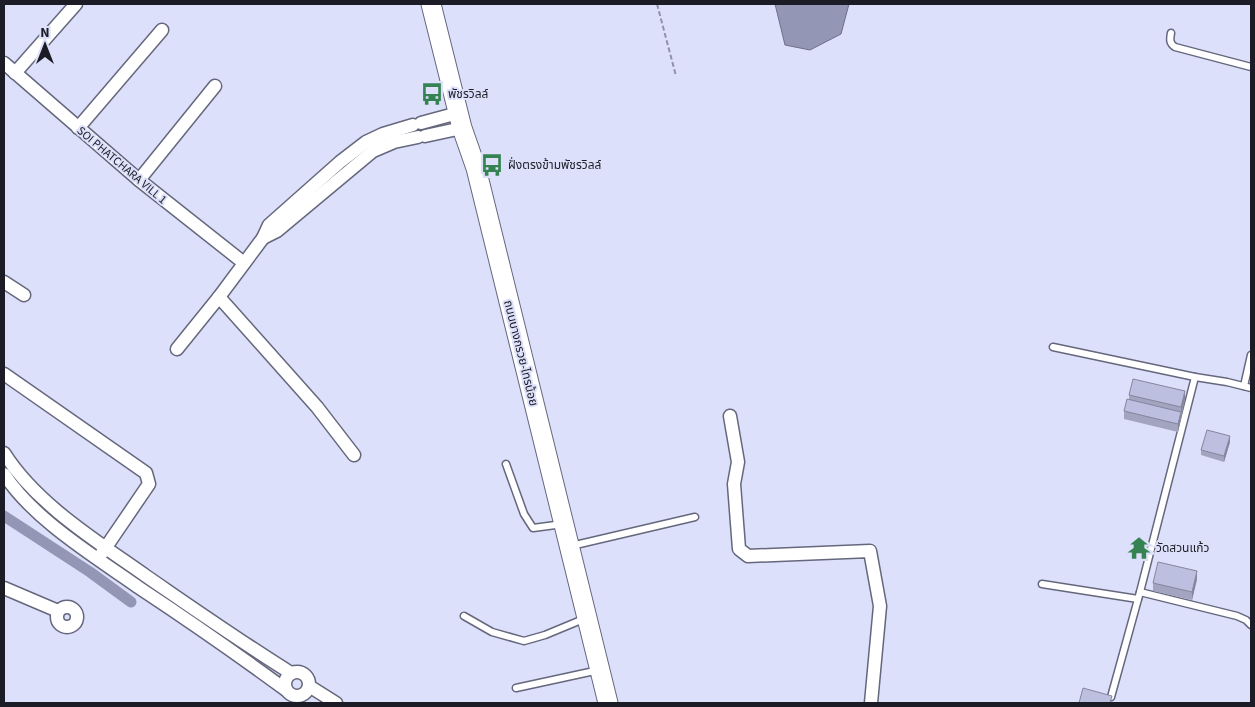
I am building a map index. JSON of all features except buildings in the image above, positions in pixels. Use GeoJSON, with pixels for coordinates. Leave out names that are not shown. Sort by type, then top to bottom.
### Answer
{"type":"FeatureCollection","features":[{"type":"Feature","properties":{"kind":"main road","name":"ถนนบางกรวย-ไทรน้อย"},"geometry":{"type":"LineString","coordinates":[[431,4],[460,121],[476,168],[608,703]]}},
{"type":"Feature","properties":{"kind":"street"},"geometry":{"type":"LineString","coordinates":[[15,73],[76,4]]}},
{"type":"Feature","properties":{"kind":"street"},"geometry":{"type":"LineString","coordinates":[[78,128],[162,30]]}},
{"type":"Feature","properties":{"kind":"street","name":"SOI PHATCHARA VILL 1"},"geometry":{"type":"LineString","coordinates":[[4,63],[139,180],[244,262]]}},
{"type":"Feature","properties":{"kind":"street"},"geometry":{"type":"LineString","coordinates":[[139,180],[215,86]]}},
{"type":"Feature","properties":{"kind":"street"},"geometry":{"type":"LineString","coordinates":[[177,349],[263,238],[277,231],[357,163],[370,146],[394,142],[419,131],[460,121]]}},
{"type":"Feature","properties":{"kind":"street"},"geometry":{"type":"LineString","coordinates":[[4,282],[24,295]]}},
{"type":"Feature","properties":{"kind":"street"},"geometry":{"type":"LineString","coordinates":[[219,297],[317,408],[354,456]]}},
{"type":"Feature","properties":{"kind":"street"},"geometry":{"type":"LineString","coordinates":[[4,374],[146,473],[149,484],[106,548],[97,558]]}},
{"type":"Feature","properties":{"kind":"street"},"geometry":{"type":"LineString","coordinates":[[730,416],[738,462],[734,484],[739,549],[748,556],[870,552],[880,606],[871,703]]}},
{"type":"Feature","properties":{"kind":"street"},"geometry":{"type":"LineString","coordinates":[[4,453],[29,487],[240,649],[286,690],[288,694],[303,700],[309,686]]}},
{"type":"Feature","properties":{"kind":"street"},"geometry":{"type":"LineString","coordinates":[[4,474],[15,492],[42,517],[97,558],[240,649],[291,673],[300,672],[304,674],[309,686],[336,703]]}},
{"type":"Feature","properties":{"kind":"street"},"geometry":{"type":"LineString","coordinates":[[4,588],[58,611]]}},
{"type":"Feature","properties":{"kind":"street"},"geometry":{"type":"LineString","coordinates":[[286,690],[285,680],[291,673]]}},
{"type":"Feature","properties":{"kind":"lane"},"geometry":{"type":"LineString","coordinates":[[1171,33],[1170,41],[1175,47],[1251,67]]}},
{"type":"Feature","properties":{"kind":"lane"},"geometry":{"type":"LineString","coordinates":[[1053,347],[1248,387],[1251,355]]}},
{"type":"Feature","properties":{"kind":"lane"},"geometry":{"type":"LineString","coordinates":[[1111,697],[1195,377]]}},
{"type":"Feature","properties":{"kind":"lane"},"geometry":{"type":"LineString","coordinates":[[506,464],[524,514],[533,528],[564,524]]}},
{"type":"Feature","properties":{"kind":"lane"},"geometry":{"type":"LineString","coordinates":[[570,547],[695,517]]}},
{"type":"Feature","properties":{"kind":"lane"},"geometry":{"type":"LineString","coordinates":[[1042,584],[1138,600]]}},
{"type":"Feature","properties":{"kind":"lane"},"geometry":{"type":"LineString","coordinates":[[1140,592],[1237,616],[1246,620],[1251,625]]}},
{"type":"Feature","properties":{"kind":"lane"},"geometry":{"type":"LineString","coordinates":[[464,616],[492,632],[524,640],[545,635],[587,617]]}},
{"type":"Feature","properties":{"kind":"lane"},"geometry":{"type":"LineString","coordinates":[[516,688],[600,670]]}},
{"type":"Feature","properties":{"kind":"path"},"geometry":{"type":"LineString","coordinates":[[657,4],[676,76]]}},
{"type":"Feature","properties":{"kind":"water"},"geometry":{"type":"Polygon","coordinates":[[[775,4],[849,4],[841,34],[810,50],[785,45],[775,4]]]}},
{"type":"Feature","properties":{"kind":"waterway"},"geometry":{"type":"LineString","coordinates":[[4,516],[90,572],[131,602]]}},
{"type":"Feature","properties":{"kind":"place","name":"พัชรวิลล์"},"geometry":{"type":"Point","coordinates":[432,94]}},
{"type":"Feature","properties":{"kind":"place","name":"ฝั่งตรงข้ามพัชรวิลล์"},"geometry":{"type":"Point","coordinates":[492,165]}},
{"type":"Feature","properties":{"kind":"place","name":"วัดสวนแก้ว"},"geometry":{"type":"Point","coordinates":[1139,548]}}]}
